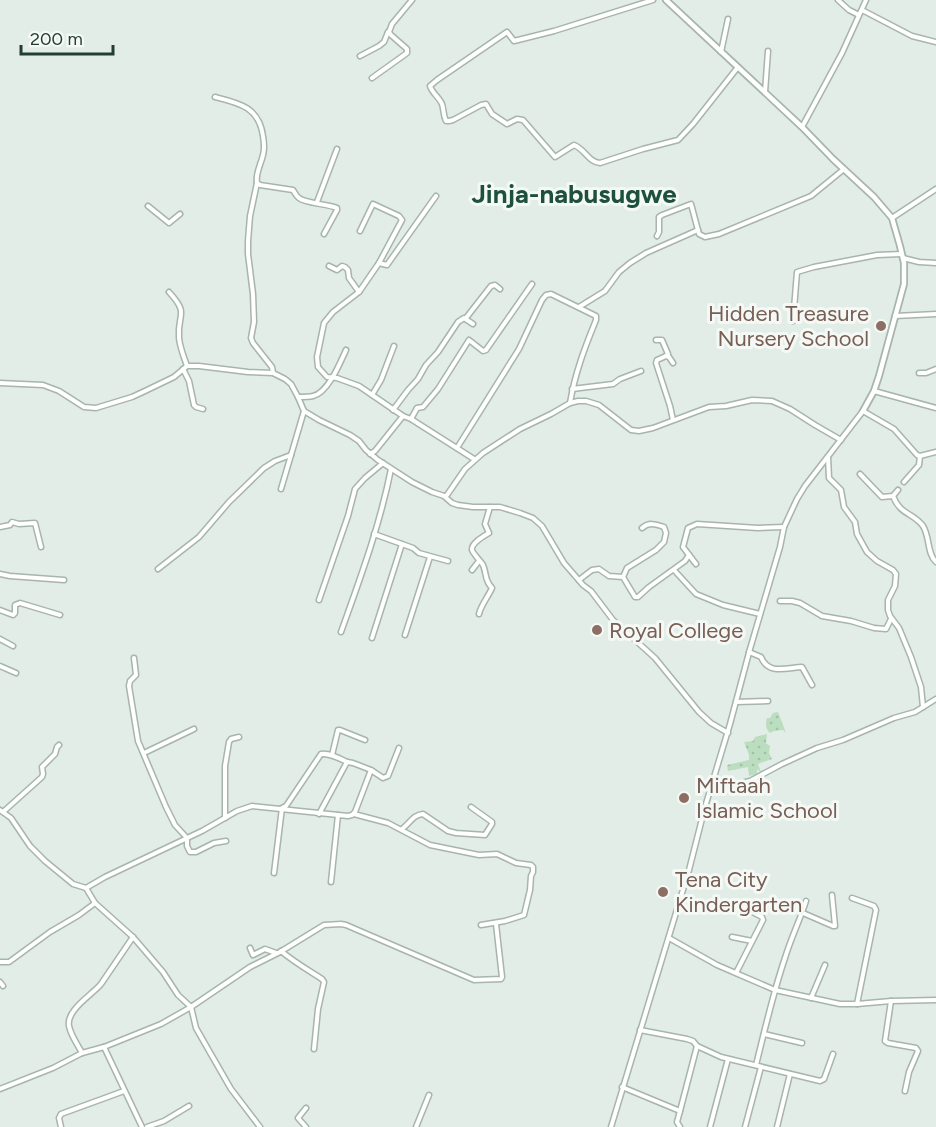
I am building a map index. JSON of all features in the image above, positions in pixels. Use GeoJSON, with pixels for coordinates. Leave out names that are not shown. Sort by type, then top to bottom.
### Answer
{"type":"FeatureCollection","features":[{"type":"Feature","properties":{"kind":"street"},"geometry":{"type":"LineString","coordinates":[[360,56],[384,42],[392,24],[412,0]]}},
{"type":"Feature","properties":{"kind":"street"},"geometry":{"type":"LineString","coordinates":[[653,0],[523,40],[513,40],[507,32],[437,80],[430,86],[430,90],[441,103],[446,121],[449,122],[486,104],[492,114],[507,124],[517,119],[523,120],[555,157],[574,145],[578,146],[590,159],[600,163],[678,140],[738,67]]}},
{"type":"Feature","properties":{"kind":"street"},"geometry":{"type":"LineString","coordinates":[[611,1127],[669,938],[784,527],[805,486],[863,411],[874,391],[904,284],[902,256],[892,218],[874,197],[802,127],[666,0]]}},
{"type":"Feature","properties":{"kind":"street"},"geometry":{"type":"LineString","coordinates":[[838,0],[859,15]]}},
{"type":"Feature","properties":{"kind":"street"},"geometry":{"type":"LineString","coordinates":[[802,127],[842,53],[866,0]]}},
{"type":"Feature","properties":{"kind":"street"},"geometry":{"type":"LineString","coordinates":[[862,10],[912,36],[936,42]]}},
{"type":"Feature","properties":{"kind":"street"},"geometry":{"type":"LineString","coordinates":[[721,52],[728,19]]}},
{"type":"Feature","properties":{"kind":"street"},"geometry":{"type":"LineString","coordinates":[[372,78],[403,57],[408,51],[389,32]]}},
{"type":"Feature","properties":{"kind":"street"},"geometry":{"type":"LineString","coordinates":[[765,92],[768,51]]}},
{"type":"Feature","properties":{"kind":"street"},"geometry":{"type":"LineString","coordinates":[[215,97],[249,109],[260,125],[264,148],[256,178],[248,241],[254,322],[251,338],[272,367],[273,373]]}},
{"type":"Feature","properties":{"kind":"street"},"geometry":{"type":"LineString","coordinates":[[317,202],[337,149]]}},
{"type":"Feature","properties":{"kind":"street"},"geometry":{"type":"LineString","coordinates":[[657,236],[659,217],[662,214],[691,204],[699,234],[705,237],[719,234],[815,193],[844,169]]}},
{"type":"Feature","properties":{"kind":"street"},"geometry":{"type":"LineString","coordinates":[[257,183],[290,189],[304,201],[338,208],[324,234]]}},
{"type":"Feature","properties":{"kind":"street"},"geometry":{"type":"LineString","coordinates":[[892,218],[936,189]]}},
{"type":"Feature","properties":{"kind":"street"},"geometry":{"type":"LineString","coordinates":[[379,263],[387,264],[436,196]]}},
{"type":"Feature","properties":{"kind":"street"},"geometry":{"type":"LineString","coordinates":[[360,231],[373,204],[399,216],[402,220],[379,263],[359,292],[333,312],[324,323],[317,357],[318,367],[327,377],[359,386],[393,410],[474,459]]}},
{"type":"Feature","properties":{"kind":"street"},"geometry":{"type":"LineString","coordinates":[[148,206],[169,223],[180,214]]}},
{"type":"Feature","properties":{"kind":"street"},"geometry":{"type":"LineString","coordinates":[[579,308],[606,291],[619,272],[630,263],[646,253],[698,230]]}},
{"type":"Feature","properties":{"kind":"street"},"geometry":{"type":"LineString","coordinates":[[793,321],[797,272],[877,255],[902,256],[919,262],[936,263]]}},
{"type":"Feature","properties":{"kind":"street"},"geometry":{"type":"LineString","coordinates":[[330,266],[336,270],[342,266],[345,267],[349,278],[359,292]]}},
{"type":"Feature","properties":{"kind":"street"},"geometry":{"type":"LineString","coordinates":[[411,419],[417,408],[423,407],[438,389],[469,340],[483,351],[486,350],[532,284]]}},
{"type":"Feature","properties":{"kind":"street"},"geometry":{"type":"LineString","coordinates":[[393,410],[462,318],[466,318],[491,286],[495,285],[500,289]]}},
{"type":"Feature","properties":{"kind":"street"},"geometry":{"type":"LineString","coordinates":[[169,292],[181,308],[179,340],[194,405],[203,409]]}},
{"type":"Feature","properties":{"kind":"street"},"geometry":{"type":"LineString","coordinates":[[457,448],[519,349],[546,294],[551,294],[596,316],[580,358],[570,403]]}},
{"type":"Feature","properties":{"kind":"street"},"geometry":{"type":"LineString","coordinates":[[895,316],[936,314]]}},
{"type":"Feature","properties":{"kind":"street"},"geometry":{"type":"LineString","coordinates":[[466,318],[473,324]]}},
{"type":"Feature","properties":{"kind":"street"},"geometry":{"type":"LineString","coordinates":[[656,340],[662,340],[664,343],[668,354],[666,356]]}},
{"type":"Feature","properties":{"kind":"street"},"geometry":{"type":"LineString","coordinates":[[372,394],[381,380],[394,346]]}},
{"type":"Feature","properties":{"kind":"street"},"geometry":{"type":"LineString","coordinates":[[298,397],[314,396],[322,392],[346,350]]}},
{"type":"Feature","properties":{"kind":"street"},"geometry":{"type":"LineString","coordinates":[[666,356],[673,363]]}},
{"type":"Feature","properties":{"kind":"street"},"geometry":{"type":"LineString","coordinates":[[666,356],[657,360],[656,363],[673,420]]}},
{"type":"Feature","properties":{"kind":"street"},"geometry":{"type":"LineString","coordinates":[[0,383],[51,387],[84,407],[96,408],[145,391],[174,377],[185,368],[199,366],[273,373],[288,381],[304,411],[350,435],[382,463],[432,492],[458,505],[500,507],[533,518],[542,526],[564,563],[591,591],[613,620],[643,645],[662,665],[699,712],[711,723],[728,733]]}},
{"type":"Feature","properties":{"kind":"street"},"geometry":{"type":"LineString","coordinates":[[920,373],[936,369]]}},
{"type":"Feature","properties":{"kind":"street"},"geometry":{"type":"LineString","coordinates":[[572,389],[613,384],[641,371]]}},
{"type":"Feature","properties":{"kind":"street"},"geometry":{"type":"LineString","coordinates":[[874,391],[936,408]]}},
{"type":"Feature","properties":{"kind":"street"},"geometry":{"type":"LineString","coordinates":[[444,496],[474,459],[499,441],[570,403],[578,401],[599,405],[634,431],[653,428],[709,407],[752,400],[772,401],[790,409],[841,440]]}},
{"type":"Feature","properties":{"kind":"street"},"geometry":{"type":"LineString","coordinates":[[281,489],[304,411]]}},
{"type":"Feature","properties":{"kind":"street"},"geometry":{"type":"LineString","coordinates":[[863,411],[894,429],[916,455],[936,452]]}},
{"type":"Feature","properties":{"kind":"street"},"geometry":{"type":"LineString","coordinates":[[370,454],[375,451],[403,416]]}},
{"type":"Feature","properties":{"kind":"street"},"geometry":{"type":"LineString","coordinates":[[158,569],[199,537],[264,468],[291,455]]}},
{"type":"Feature","properties":{"kind":"street"},"geometry":{"type":"LineString","coordinates":[[828,456],[830,478],[841,490],[844,507],[855,522],[867,552],[896,574],[895,588],[887,603],[888,613],[898,628],[911,657],[921,687],[923,707]]}},
{"type":"Feature","properties":{"kind":"street"},"geometry":{"type":"LineString","coordinates":[[904,482],[919,465],[921,456]]}},
{"type":"Feature","properties":{"kind":"street"},"geometry":{"type":"LineString","coordinates":[[319,600],[355,489],[382,463]]}},
{"type":"Feature","properties":{"kind":"street"},"geometry":{"type":"LineString","coordinates":[[341,632],[374,534],[391,469]]}},
{"type":"Feature","properties":{"kind":"street"},"geometry":{"type":"LineString","coordinates":[[860,474],[882,497],[893,496],[898,490]]}},
{"type":"Feature","properties":{"kind":"street"},"geometry":{"type":"LineString","coordinates":[[893,496],[905,513],[915,518],[923,526],[932,558],[936,562]]}},
{"type":"Feature","properties":{"kind":"street"},"geometry":{"type":"LineString","coordinates":[[479,614],[492,588],[486,580],[482,563],[472,548],[489,532],[485,524],[490,507]]}},
{"type":"Feature","properties":{"kind":"street"},"geometry":{"type":"LineString","coordinates":[[0,526],[10,525],[12,522],[35,523],[42,547]]}},
{"type":"Feature","properties":{"kind":"street"},"geometry":{"type":"LineString","coordinates":[[623,577],[627,568],[656,550],[666,540],[664,527],[646,524],[642,528]]}},
{"type":"Feature","properties":{"kind":"street"},"geometry":{"type":"LineString","coordinates":[[696,564],[683,544],[688,528],[697,524],[758,528],[784,527]]}},
{"type":"Feature","properties":{"kind":"street"},"geometry":{"type":"LineString","coordinates":[[374,534],[413,548],[419,553],[448,561]]}},
{"type":"Feature","properties":{"kind":"street"},"geometry":{"type":"LineString","coordinates":[[372,638],[402,544]]}},
{"type":"Feature","properties":{"kind":"street"},"geometry":{"type":"LineString","coordinates":[[623,577],[635,597],[638,597],[685,561],[689,555]]}},
{"type":"Feature","properties":{"kind":"street"},"geometry":{"type":"LineString","coordinates":[[405,634],[430,557]]}},
{"type":"Feature","properties":{"kind":"street"},"geometry":{"type":"LineString","coordinates":[[472,570],[479,561]]}},
{"type":"Feature","properties":{"kind":"street"},"geometry":{"type":"LineString","coordinates":[[579,580],[592,570],[599,569],[609,576],[623,577]]}},
{"type":"Feature","properties":{"kind":"street"},"geometry":{"type":"LineString","coordinates":[[674,570],[696,594],[723,605],[760,614]]}},
{"type":"Feature","properties":{"kind":"street"},"geometry":{"type":"LineString","coordinates":[[0,574],[64,580]]}},
{"type":"Feature","properties":{"kind":"street"},"geometry":{"type":"LineString","coordinates":[[780,601],[800,603],[822,616],[881,629],[886,628],[892,619]]}},
{"type":"Feature","properties":{"kind":"street"},"geometry":{"type":"LineString","coordinates":[[0,610],[13,615],[15,605],[20,603],[60,615]]}},
{"type":"Feature","properties":{"kind":"street"},"geometry":{"type":"LineString","coordinates":[[0,639],[13,646]]}},
{"type":"Feature","properties":{"kind":"street"},"geometry":{"type":"LineString","coordinates":[[749,652],[761,657],[766,665],[774,669],[802,667],[812,685]]}},
{"type":"Feature","properties":{"kind":"street"},"geometry":{"type":"LineString","coordinates":[[134,658],[136,675],[129,686],[138,741],[175,825],[187,838],[187,846],[191,852],[226,841]]}},
{"type":"Feature","properties":{"kind":"street"},"geometry":{"type":"LineString","coordinates":[[0,666],[15,673]]}},
{"type":"Feature","properties":{"kind":"street"},"geometry":{"type":"LineString","coordinates":[[710,790],[750,781],[817,748],[915,712],[936,699]]}},
{"type":"Feature","properties":{"kind":"street"},"geometry":{"type":"LineString","coordinates":[[736,702],[768,701]]}},
{"type":"Feature","properties":{"kind":"street"},"geometry":{"type":"LineString","coordinates":[[144,753],[194,729]]}},
{"type":"Feature","properties":{"kind":"street"},"geometry":{"type":"LineString","coordinates":[[332,755],[338,730],[365,740]]}},
{"type":"Feature","properties":{"kind":"street"},"geometry":{"type":"LineString","coordinates":[[225,819],[225,766],[229,741],[239,737]]}},
{"type":"Feature","properties":{"kind":"street"},"geometry":{"type":"LineString","coordinates":[[59,745],[42,767],[42,777],[2,811],[11,818],[30,846],[45,861],[73,884],[86,888],[95,903],[133,937],[164,972],[178,995],[191,1007],[195,1028],[231,1089],[260,1127]]}},
{"type":"Feature","properties":{"kind":"street"},"geometry":{"type":"LineString","coordinates":[[274,873],[282,808],[286,806],[321,754],[332,755],[353,763],[383,778],[387,777],[399,748]]}},
{"type":"Feature","properties":{"kind":"street"},"geometry":{"type":"LineString","coordinates":[[319,814],[347,762]]}},
{"type":"Feature","properties":{"kind":"street"},"geometry":{"type":"LineString","coordinates":[[354,814],[371,770]]}},
{"type":"Feature","properties":{"kind":"street"},"geometry":{"type":"LineString","coordinates":[[86,888],[237,811],[252,806],[319,814],[348,816],[354,814],[388,823],[430,845],[479,855],[497,854],[516,863],[531,865],[533,872],[524,915],[496,924],[481,925]]}},
{"type":"Feature","properties":{"kind":"street"},"geometry":{"type":"LineString","coordinates":[[402,829],[413,818],[423,814],[443,828],[456,833],[485,835],[492,822],[471,807]]}},
{"type":"Feature","properties":{"kind":"street"},"geometry":{"type":"LineString","coordinates":[[331,882],[339,815]]}},
{"type":"Feature","properties":{"kind":"street"},"geometry":{"type":"LineString","coordinates":[[803,913],[835,926],[832,895]]}},
{"type":"Feature","properties":{"kind":"street"},"geometry":{"type":"LineString","coordinates":[[852,898],[874,906],[876,910],[857,1004]]}},
{"type":"Feature","properties":{"kind":"street"},"geometry":{"type":"LineString","coordinates":[[756,1065],[775,990],[806,901]]}},
{"type":"Feature","properties":{"kind":"street"},"geometry":{"type":"LineString","coordinates":[[0,962],[9,962],[95,903]]}},
{"type":"Feature","properties":{"kind":"street"},"geometry":{"type":"LineString","coordinates":[[736,973],[763,918],[739,906]]}},
{"type":"Feature","properties":{"kind":"street"},"geometry":{"type":"LineString","coordinates":[[0,1089],[53,1068],[82,1053],[104,1047],[161,1024],[191,1007],[237,975],[324,925],[343,925],[474,980],[502,977],[496,924]]}},
{"type":"Feature","properties":{"kind":"street"},"geometry":{"type":"LineString","coordinates":[[82,1053],[69,1026],[70,1017],[78,1005],[101,984],[133,937]]}},
{"type":"Feature","properties":{"kind":"street"},"geometry":{"type":"LineString","coordinates":[[669,938],[697,955],[775,990],[840,1004],[936,1000]]}},
{"type":"Feature","properties":{"kind":"street"},"geometry":{"type":"LineString","coordinates":[[732,938],[752,941]]}},
{"type":"Feature","properties":{"kind":"street"},"geometry":{"type":"LineString","coordinates":[[250,948],[253,955],[265,949],[279,952],[302,965],[324,982],[318,1008],[314,1049]]}},
{"type":"Feature","properties":{"kind":"street"},"geometry":{"type":"LineString","coordinates":[[811,998],[825,965]]}},
{"type":"Feature","properties":{"kind":"street"},"geometry":{"type":"LineString","coordinates":[[891,1001],[885,1041],[916,1048],[918,1051],[909,1072],[905,1090]]}},
{"type":"Feature","properties":{"kind":"street"},"geometry":{"type":"LineString","coordinates":[[640,1030],[687,1039],[693,1041],[697,1046],[728,1059],[820,1081],[823,1080],[833,1054]]}},
{"type":"Feature","properties":{"kind":"street"},"geometry":{"type":"LineString","coordinates":[[764,1034],[802,1043]]}},
{"type":"Feature","properties":{"kind":"street"},"geometry":{"type":"LineString","coordinates":[[680,1127],[678,1122],[680,1111],[697,1046]]}},
{"type":"Feature","properties":{"kind":"street"},"geometry":{"type":"LineString","coordinates":[[104,1047],[142,1127]]}},
{"type":"Feature","properties":{"kind":"street"},"geometry":{"type":"LineString","coordinates":[[710,1127],[728,1059]]}},
{"type":"Feature","properties":{"kind":"street"},"geometry":{"type":"LineString","coordinates":[[745,1127],[761,1067]]}},
{"type":"Feature","properties":{"kind":"street"},"geometry":{"type":"LineString","coordinates":[[777,1127],[790,1074]]}},
{"type":"Feature","properties":{"kind":"street"},"geometry":{"type":"LineString","coordinates":[[622,1087],[680,1111]]}},
{"type":"Feature","properties":{"kind":"street"},"geometry":{"type":"LineString","coordinates":[[62,1127],[59,1118],[61,1114],[124,1091]]}},
{"type":"Feature","properties":{"kind":"street"},"geometry":{"type":"LineString","coordinates":[[416,1127],[429,1095]]}},
{"type":"Feature","properties":{"kind":"street"},"geometry":{"type":"LineString","coordinates":[[147,1127],[164,1121],[189,1106]]}},
{"type":"Feature","properties":{"kind":"street"},"geometry":{"type":"LineString","coordinates":[[306,1108],[298,1118],[306,1127]]}},
{"type":"Feature","properties":{"kind":"green space"},"geometry":{"type":"Polygon","coordinates":[[[778,712],[786,733],[783,730],[770,733],[767,729],[767,718],[778,712]]]}},
{"type":"Feature","properties":{"kind":"green space"},"geometry":{"type":"Polygon","coordinates":[[[767,734],[766,743],[770,746],[769,753],[772,759],[758,764],[761,772],[758,769],[757,774],[749,776],[748,767],[728,771],[727,765],[749,760],[744,742],[753,741],[755,737],[767,734]]]}},
{"type":"Feature","properties":{"kind":"place","name":"Hidden Treasure Nursery School"},"geometry":{"type":"Point","coordinates":[881,326]}},
{"type":"Feature","properties":{"kind":"place","name":"Royal College"},"geometry":{"type":"Point","coordinates":[597,630]}},
{"type":"Feature","properties":{"kind":"place","name":"Miftaah Islamic School"},"geometry":{"type":"Point","coordinates":[684,798]}},
{"type":"Feature","properties":{"kind":"place","name":"Tena City Kindergarten"},"geometry":{"type":"Point","coordinates":[663,892]}},
{"type":"Feature","properties":{"kind":"district","name":"Jinja-nabusugwe"},"geometry":{"type":"Point","coordinates":[574,194]}}]}
